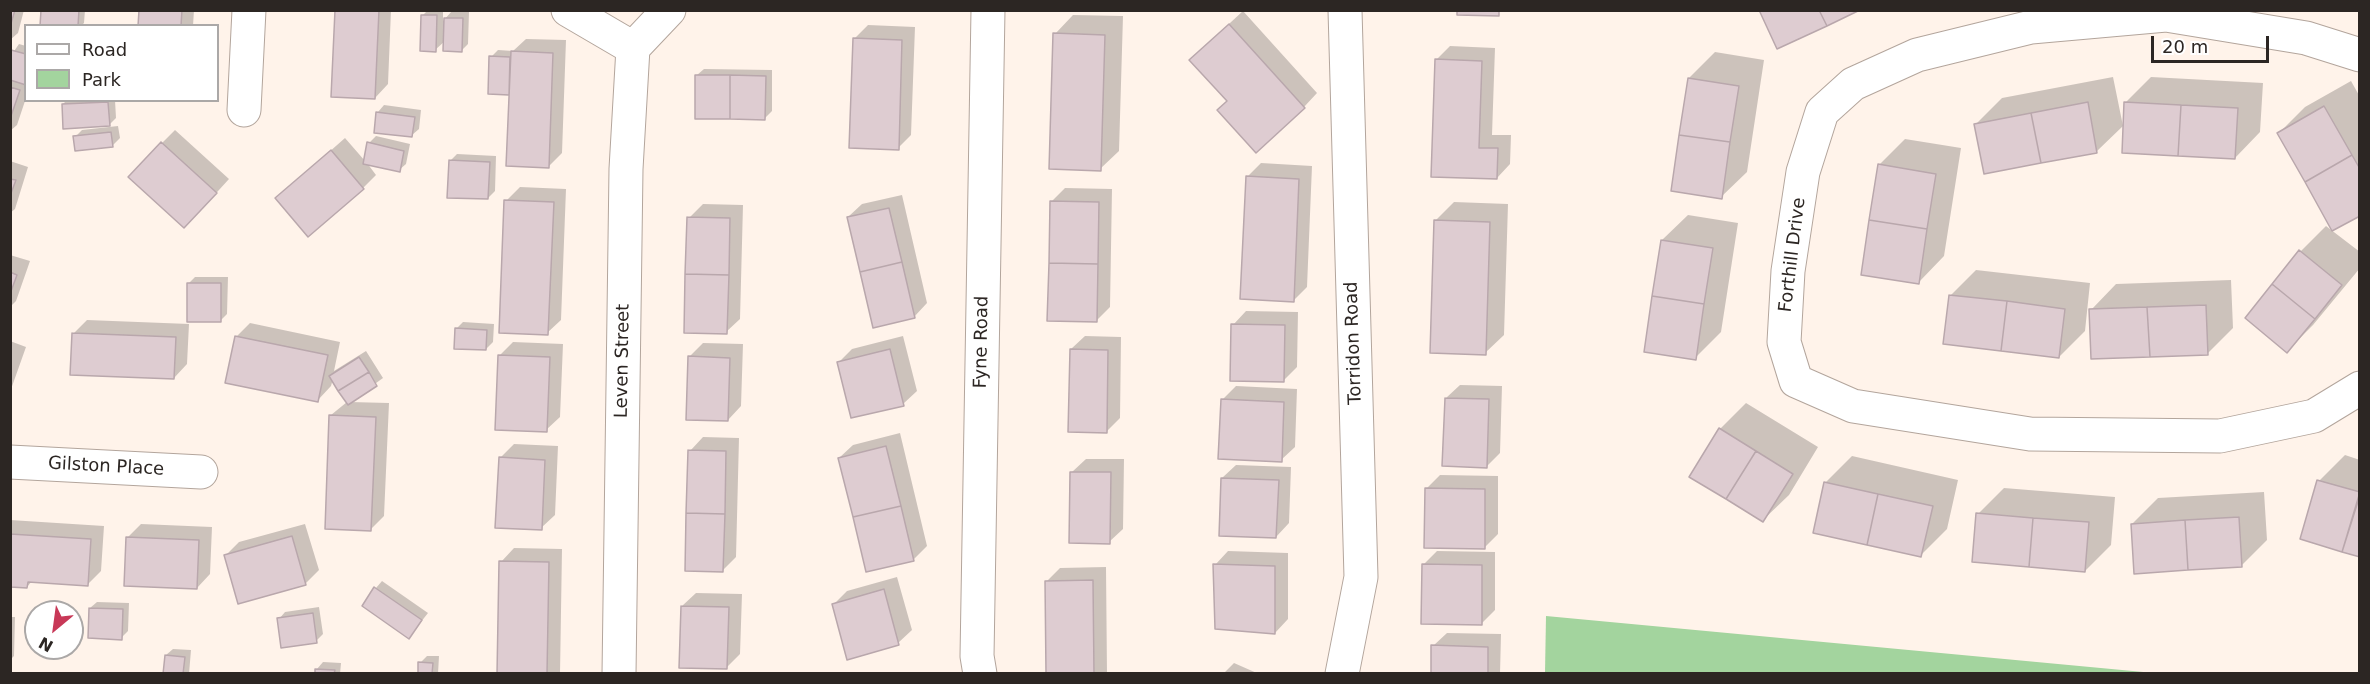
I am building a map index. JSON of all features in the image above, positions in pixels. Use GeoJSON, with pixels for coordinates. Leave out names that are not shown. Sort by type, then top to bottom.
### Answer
{"type":"FeatureCollection","features":[{"type":"Feature","properties":{"kind":"street"},"geometry":{"type":"LineString","coordinates":[[244,110],[249,10]]}},
{"type":"Feature","properties":{"kind":"street"},"geometry":{"type":"LineString","coordinates":[[568,10],[633,48],[669,10]]}},
{"type":"Feature","properties":{"kind":"street","name":"Fyne Road"},"geometry":{"type":"LineString","coordinates":[[980,674],[977,656],[988,10]]}},
{"type":"Feature","properties":{"kind":"street","name":"Torridon Road"},"geometry":{"type":"LineString","coordinates":[[1342,674],[1361,576],[1345,10]]}},
{"type":"Feature","properties":{"kind":"street","name":"Forthill Drive"},"geometry":{"type":"LineString","coordinates":[[2360,55],[2306,38],[2166,15],[2031,27],[1917,55],[1853,84],[1822,112],[1803,172],[1788,271],[1784,342],[1796,381],[1853,406],[2030,434],[2220,436],[2314,416],[2360,387]]}},
{"type":"Feature","properties":{"kind":"street","name":"Leven Street"},"geometry":{"type":"LineString","coordinates":[[619,674],[626,169],[633,48]]}},
{"type":"Feature","properties":{"kind":"street","name":"Gilston Place"},"geometry":{"type":"LineString","coordinates":[[10,462],[201,472]]}},
{"type":"Feature","properties":{"kind":"green space"},"geometry":{"type":"Polygon","coordinates":[[[1546,616],[2154,673],[1545,673],[1546,616]]]}},
{"type":"Feature","properties":{"kind":"building"},"geometry":{"type":"Polygon","coordinates":[[[10,10],[15,10],[10,27],[10,10]]]}},
{"type":"Feature","properties":{"kind":"building"},"geometry":{"type":"Polygon","coordinates":[[[41,10],[79,10],[78,24],[40,24],[41,10]]]}},
{"type":"Feature","properties":{"kind":"building"},"geometry":{"type":"Polygon","coordinates":[[[139,10],[182,10],[181,24],[138,24],[139,10]]]}},
{"type":"Feature","properties":{"kind":"building"},"geometry":{"type":"Polygon","coordinates":[[[335,10],[379,10],[375,99],[331,97],[335,10]]]}},
{"type":"Feature","properties":{"kind":"building"},"geometry":{"type":"Polygon","coordinates":[[[1457,10],[1499,10],[1499,16],[1457,15],[1457,10]]]}},
{"type":"Feature","properties":{"kind":"building"},"geometry":{"type":"Polygon","coordinates":[[[1759,10],[1819,10],[1827,26],[1777,49],[1759,10]]]}},
{"type":"Feature","properties":{"kind":"building"},"geometry":{"type":"Polygon","coordinates":[[[1819,10],[1860,10],[1827,26],[1819,10]]]}},
{"type":"Feature","properties":{"kind":"building"},"geometry":{"type":"Polygon","coordinates":[[[421,15],[437,15],[436,52],[420,51],[421,15]]]}},
{"type":"Feature","properties":{"kind":"building"},"geometry":{"type":"Polygon","coordinates":[[[444,18],[463,18],[462,52],[443,51],[444,18]]]}},
{"type":"Feature","properties":{"kind":"building"},"geometry":{"type":"Polygon","coordinates":[[[1229,24],[1305,108],[1256,153],[1217,110],[1227,101],[1189,60],[1229,24]]]}},
{"type":"Feature","properties":{"kind":"building"},"geometry":{"type":"Polygon","coordinates":[[[1053,33],[1105,35],[1101,171],[1049,169],[1053,33]]]}},
{"type":"Feature","properties":{"kind":"building"},"geometry":{"type":"Polygon","coordinates":[[[853,38],[902,40],[899,150],[849,148],[853,38]]]}},
{"type":"Feature","properties":{"kind":"building"},"geometry":{"type":"Polygon","coordinates":[[[11,50],[24,53],[24,84],[10,80],[11,50]]]}},
{"type":"Feature","properties":{"kind":"building"},"geometry":{"type":"Polygon","coordinates":[[[511,51],[553,53],[549,168],[506,166],[511,51]]]}},
{"type":"Feature","properties":{"kind":"building"},"geometry":{"type":"Polygon","coordinates":[[[489,56],[510,57],[509,95],[488,94],[489,56]]]}},
{"type":"Feature","properties":{"kind":"building"},"geometry":{"type":"Polygon","coordinates":[[[1435,59],[1482,61],[1479,148],[1498,148],[1497,179],[1431,177],[1435,59]]]}},
{"type":"Feature","properties":{"kind":"building"},"geometry":{"type":"Polygon","coordinates":[[[695,75],[730,75],[730,119],[695,119],[695,75]]]}},
{"type":"Feature","properties":{"kind":"building"},"geometry":{"type":"Polygon","coordinates":[[[730,75],[766,76],[765,120],[730,119],[730,75]]]}},
{"type":"Feature","properties":{"kind":"building"},"geometry":{"type":"Polygon","coordinates":[[[1688,78],[1739,86],[1730,142],[1679,135],[1688,78]]]}},
{"type":"Feature","properties":{"kind":"building"},"geometry":{"type":"Polygon","coordinates":[[[10,87],[20,90],[10,119],[10,87]]]}},
{"type":"Feature","properties":{"kind":"building"},"geometry":{"type":"Polygon","coordinates":[[[108,102],[110,126],[63,129],[62,104],[108,102]]]}},
{"type":"Feature","properties":{"kind":"building"},"geometry":{"type":"Polygon","coordinates":[[[2088,102],[2097,153],[2041,163],[2031,113],[2088,102]]]}},
{"type":"Feature","properties":{"kind":"building"},"geometry":{"type":"Polygon","coordinates":[[[2124,102],[2181,105],[2178,156],[2122,153],[2124,102]]]}},
{"type":"Feature","properties":{"kind":"building"},"geometry":{"type":"Polygon","coordinates":[[[2181,105],[2238,108],[2235,159],[2178,156],[2181,105]]]}},
{"type":"Feature","properties":{"kind":"building"},"geometry":{"type":"Polygon","coordinates":[[[2324,106],[2352,155],[2305,182],[2277,133],[2324,106]]]}},
{"type":"Feature","properties":{"kind":"building"},"geometry":{"type":"Polygon","coordinates":[[[376,112],[415,117],[412,137],[374,133],[376,112]]]}},
{"type":"Feature","properties":{"kind":"building"},"geometry":{"type":"Polygon","coordinates":[[[2031,113],[2041,163],[1984,174],[1974,124],[2031,113]]]}},
{"type":"Feature","properties":{"kind":"building"},"geometry":{"type":"Polygon","coordinates":[[[111,132],[113,147],[75,151],[73,136],[111,132]]]}},
{"type":"Feature","properties":{"kind":"building"},"geometry":{"type":"Polygon","coordinates":[[[1679,135],[1730,142],[1722,199],[1671,191],[1679,135]]]}},
{"type":"Feature","properties":{"kind":"building"},"geometry":{"type":"Polygon","coordinates":[[[161,142],[217,193],[184,228],[128,177],[161,142]]]}},
{"type":"Feature","properties":{"kind":"building"},"geometry":{"type":"Polygon","coordinates":[[[367,142],[404,151],[400,172],[363,164],[367,142]]]}},
{"type":"Feature","properties":{"kind":"building"},"geometry":{"type":"Polygon","coordinates":[[[331,150],[364,189],[308,237],[275,198],[331,150]]]}},
{"type":"Feature","properties":{"kind":"building"},"geometry":{"type":"Polygon","coordinates":[[[2352,155],[2360,169],[2360,216],[2332,231],[2305,182],[2352,155]]]}},
{"type":"Feature","properties":{"kind":"building"},"geometry":{"type":"Polygon","coordinates":[[[449,160],[490,162],[488,199],[447,198],[449,160]]]}},
{"type":"Feature","properties":{"kind":"building"},"geometry":{"type":"Polygon","coordinates":[[[1878,164],[1936,174],[1927,229],[1869,220],[1878,164]]]}},
{"type":"Feature","properties":{"kind":"building"},"geometry":{"type":"Polygon","coordinates":[[[1246,176],[1299,179],[1294,302],[1240,299],[1246,176]]]}},
{"type":"Feature","properties":{"kind":"building"},"geometry":{"type":"Polygon","coordinates":[[[10,179],[16,180],[10,196],[10,179]]]}},
{"type":"Feature","properties":{"kind":"building"},"geometry":{"type":"Polygon","coordinates":[[[504,200],[554,202],[548,335],[499,333],[504,200]]]}},
{"type":"Feature","properties":{"kind":"building"},"geometry":{"type":"Polygon","coordinates":[[[1050,201],[1099,202],[1098,264],[1049,263],[1050,201]]]}},
{"type":"Feature","properties":{"kind":"building"},"geometry":{"type":"Polygon","coordinates":[[[889,208],[902,262],[860,272],[847,217],[889,208]]]}},
{"type":"Feature","properties":{"kind":"building"},"geometry":{"type":"Polygon","coordinates":[[[687,217],[730,218],[729,275],[685,274],[687,217]]]}},
{"type":"Feature","properties":{"kind":"building"},"geometry":{"type":"Polygon","coordinates":[[[1434,220],[1490,222],[1486,355],[1430,353],[1434,220]]]}},
{"type":"Feature","properties":{"kind":"building"},"geometry":{"type":"Polygon","coordinates":[[[1869,220],[1927,229],[1919,284],[1861,275],[1869,220]]]}},
{"type":"Feature","properties":{"kind":"building"},"geometry":{"type":"Polygon","coordinates":[[[1661,240],[1713,248],[1704,304],[1652,296],[1661,240]]]}},
{"type":"Feature","properties":{"kind":"building"},"geometry":{"type":"Polygon","coordinates":[[[2299,250],[2342,285],[2315,319],[2272,284],[2299,250]]]}},
{"type":"Feature","properties":{"kind":"building"},"geometry":{"type":"Polygon","coordinates":[[[902,262],[915,318],[873,328],[860,272],[902,262]]]}},
{"type":"Feature","properties":{"kind":"building"},"geometry":{"type":"Polygon","coordinates":[[[1049,263],[1098,264],[1097,322],[1047,321],[1049,263]]]}},
{"type":"Feature","properties":{"kind":"building"},"geometry":{"type":"Polygon","coordinates":[[[10,272],[17,275],[10,294],[10,272]]]}},
{"type":"Feature","properties":{"kind":"building"},"geometry":{"type":"Polygon","coordinates":[[[685,274],[729,275],[727,334],[684,333],[685,274]]]}},
{"type":"Feature","properties":{"kind":"building"},"geometry":{"type":"Polygon","coordinates":[[[187,283],[221,283],[221,322],[187,322],[187,283]]]}},
{"type":"Feature","properties":{"kind":"building"},"geometry":{"type":"Polygon","coordinates":[[[2272,284],[2315,319],[2287,353],[2245,318],[2272,284]]]}},
{"type":"Feature","properties":{"kind":"building"},"geometry":{"type":"Polygon","coordinates":[[[1949,295],[2007,301],[2001,351],[1943,344],[1949,295]]]}},
{"type":"Feature","properties":{"kind":"building"},"geometry":{"type":"Polygon","coordinates":[[[1652,296],[1704,304],[1696,360],[1644,352],[1652,296]]]}},
{"type":"Feature","properties":{"kind":"building"},"geometry":{"type":"Polygon","coordinates":[[[2007,301],[2065,309],[2059,358],[2001,351],[2007,301]]]}},
{"type":"Feature","properties":{"kind":"building"},"geometry":{"type":"Polygon","coordinates":[[[2206,305],[2208,355],[2150,357],[2147,307],[2206,305]]]}},
{"type":"Feature","properties":{"kind":"building"},"geometry":{"type":"Polygon","coordinates":[[[2147,307],[2150,357],[2091,359],[2089,309],[2147,307]]]}},
{"type":"Feature","properties":{"kind":"building"},"geometry":{"type":"Polygon","coordinates":[[[1231,324],[1285,325],[1284,382],[1230,381],[1231,324]]]}},
{"type":"Feature","properties":{"kind":"building"},"geometry":{"type":"Polygon","coordinates":[[[455,328],[487,330],[486,350],[454,349],[455,328]]]}},
{"type":"Feature","properties":{"kind":"building"},"geometry":{"type":"Polygon","coordinates":[[[72,333],[176,337],[174,379],[70,375],[72,333]]]}},
{"type":"Feature","properties":{"kind":"building"},"geometry":{"type":"Polygon","coordinates":[[[235,336],[328,355],[318,402],[225,383],[235,336]]]}},
{"type":"Feature","properties":{"kind":"building"},"geometry":{"type":"Polygon","coordinates":[[[890,349],[904,406],[851,418],[837,362],[890,349]]]}},
{"type":"Feature","properties":{"kind":"building"},"geometry":{"type":"Polygon","coordinates":[[[1070,349],[1108,350],[1107,433],[1068,432],[1070,349]]]}},
{"type":"Feature","properties":{"kind":"building"},"geometry":{"type":"Polygon","coordinates":[[[498,355],[550,357],[547,432],[495,430],[498,355]]]}},
{"type":"Feature","properties":{"kind":"building"},"geometry":{"type":"Polygon","coordinates":[[[688,356],[730,358],[728,421],[686,420],[688,356]]]}},
{"type":"Feature","properties":{"kind":"building"},"geometry":{"type":"Polygon","coordinates":[[[359,357],[369,372],[338,391],[329,376],[359,357]]]}},
{"type":"Feature","properties":{"kind":"building"},"geometry":{"type":"Polygon","coordinates":[[[369,372],[377,386],[348,405],[338,391],[369,372]]]}},
{"type":"Feature","properties":{"kind":"building"},"geometry":{"type":"Polygon","coordinates":[[[1445,398],[1489,399],[1487,468],[1442,466],[1445,398]]]}},
{"type":"Feature","properties":{"kind":"building"},"geometry":{"type":"Polygon","coordinates":[[[1221,399],[1284,402],[1282,462],[1218,459],[1221,399]]]}},
{"type":"Feature","properties":{"kind":"building"},"geometry":{"type":"Polygon","coordinates":[[[329,415],[376,417],[371,531],[325,529],[329,415]]]}},
{"type":"Feature","properties":{"kind":"building"},"geometry":{"type":"Polygon","coordinates":[[[1719,428],[1756,451],[1726,499],[1689,477],[1719,428]]]}},
{"type":"Feature","properties":{"kind":"building"},"geometry":{"type":"Polygon","coordinates":[[[886,446],[901,506],[853,517],[838,458],[886,446]]]}},
{"type":"Feature","properties":{"kind":"building"},"geometry":{"type":"Polygon","coordinates":[[[688,450],[726,451],[725,514],[686,513],[688,450]]]}},
{"type":"Feature","properties":{"kind":"building"},"geometry":{"type":"Polygon","coordinates":[[[1756,451],[1793,474],[1763,522],[1726,499],[1756,451]]]}},
{"type":"Feature","properties":{"kind":"building"},"geometry":{"type":"Polygon","coordinates":[[[499,457],[545,460],[542,530],[495,528],[499,457]]]}},
{"type":"Feature","properties":{"kind":"building"},"geometry":{"type":"Polygon","coordinates":[[[1070,472],[1111,472],[1110,544],[1069,543],[1070,472]]]}},
{"type":"Feature","properties":{"kind":"building"},"geometry":{"type":"Polygon","coordinates":[[[1221,478],[1279,480],[1276,538],[1219,536],[1221,478]]]}},
{"type":"Feature","properties":{"kind":"building"},"geometry":{"type":"Polygon","coordinates":[[[2317,480],[2360,492],[2342,552],[2300,539],[2317,480]]]}},
{"type":"Feature","properties":{"kind":"building"},"geometry":{"type":"Polygon","coordinates":[[[1824,482],[1878,494],[1867,545],[1813,533],[1824,482]]]}},
{"type":"Feature","properties":{"kind":"building"},"geometry":{"type":"Polygon","coordinates":[[[1425,488],[1485,489],[1485,549],[1424,548],[1425,488]]]}},
{"type":"Feature","properties":{"kind":"building"},"geometry":{"type":"Polygon","coordinates":[[[1878,494],[1933,506],[1921,557],[1867,545],[1878,494]]]}},
{"type":"Feature","properties":{"kind":"building"},"geometry":{"type":"Polygon","coordinates":[[[2360,495],[2360,557],[2342,552],[2360,495]]]}},
{"type":"Feature","properties":{"kind":"building"},"geometry":{"type":"Polygon","coordinates":[[[901,506],[914,561],[866,572],[853,517],[901,506]]]}},
{"type":"Feature","properties":{"kind":"building"},"geometry":{"type":"Polygon","coordinates":[[[686,513],[725,514],[723,572],[685,571],[686,513]]]}},
{"type":"Feature","properties":{"kind":"building"},"geometry":{"type":"Polygon","coordinates":[[[1976,513],[2033,518],[2029,567],[1972,562],[1976,513]]]}},
{"type":"Feature","properties":{"kind":"building"},"geometry":{"type":"Polygon","coordinates":[[[2239,517],[2242,567],[2188,570],[2185,520],[2239,517]]]}},
{"type":"Feature","properties":{"kind":"building"},"geometry":{"type":"Polygon","coordinates":[[[2033,518],[2089,522],[2085,572],[2029,567],[2033,518]]]}},
{"type":"Feature","properties":{"kind":"building"},"geometry":{"type":"Polygon","coordinates":[[[2185,520],[2188,570],[2134,574],[2131,524],[2185,520]]]}},
{"type":"Feature","properties":{"kind":"building"},"geometry":{"type":"Polygon","coordinates":[[[10,534],[91,539],[88,586],[28,582],[27,588],[10,587],[10,534]]]}},
{"type":"Feature","properties":{"kind":"building"},"geometry":{"type":"Polygon","coordinates":[[[292,536],[306,585],[238,604],[224,555],[292,536]]]}},
{"type":"Feature","properties":{"kind":"building"},"geometry":{"type":"Polygon","coordinates":[[[126,537],[199,540],[197,589],[124,586],[126,537]]]}},
{"type":"Feature","properties":{"kind":"building"},"geometry":{"type":"Polygon","coordinates":[[[499,561],[549,562],[547,674],[497,674],[499,561]]]}},
{"type":"Feature","properties":{"kind":"building"},"geometry":{"type":"Polygon","coordinates":[[[1213,564],[1275,566],[1275,634],[1215,629],[1213,564]]]}},
{"type":"Feature","properties":{"kind":"building"},"geometry":{"type":"Polygon","coordinates":[[[1422,564],[1482,565],[1482,625],[1421,624],[1422,564]]]}},
{"type":"Feature","properties":{"kind":"building"},"geometry":{"type":"Polygon","coordinates":[[[1093,580],[1094,674],[1046,674],[1045,581],[1093,580]]]}},
{"type":"Feature","properties":{"kind":"building"},"geometry":{"type":"Polygon","coordinates":[[[374,587],[422,620],[409,639],[362,606],[374,587]]]}},
{"type":"Feature","properties":{"kind":"building"},"geometry":{"type":"Polygon","coordinates":[[[884,589],[899,645],[847,660],[832,604],[884,589]]]}},
{"type":"Feature","properties":{"kind":"building"},"geometry":{"type":"Polygon","coordinates":[[[681,606],[729,607],[727,669],[679,668],[681,606]]]}},
{"type":"Feature","properties":{"kind":"building"},"geometry":{"type":"Polygon","coordinates":[[[89,608],[123,609],[122,640],[88,638],[89,608]]]}},
{"type":"Feature","properties":{"kind":"building"},"geometry":{"type":"Polygon","coordinates":[[[313,613],[317,643],[281,648],[277,618],[313,613]]]}},
{"type":"Feature","properties":{"kind":"building"},"geometry":{"type":"Polygon","coordinates":[[[1431,645],[1488,647],[1488,674],[1431,674],[1431,645]]]}},
{"type":"Feature","properties":{"kind":"building"},"geometry":{"type":"Polygon","coordinates":[[[165,655],[185,657],[183,674],[163,674],[165,655]]]}},
{"type":"Feature","properties":{"kind":"building"},"geometry":{"type":"Polygon","coordinates":[[[418,662],[433,663],[432,674],[418,674],[418,662]]]}},
{"type":"Feature","properties":{"kind":"building"},"geometry":{"type":"Polygon","coordinates":[[[315,669],[335,670],[334,674],[315,674],[315,669]]]}}]}
